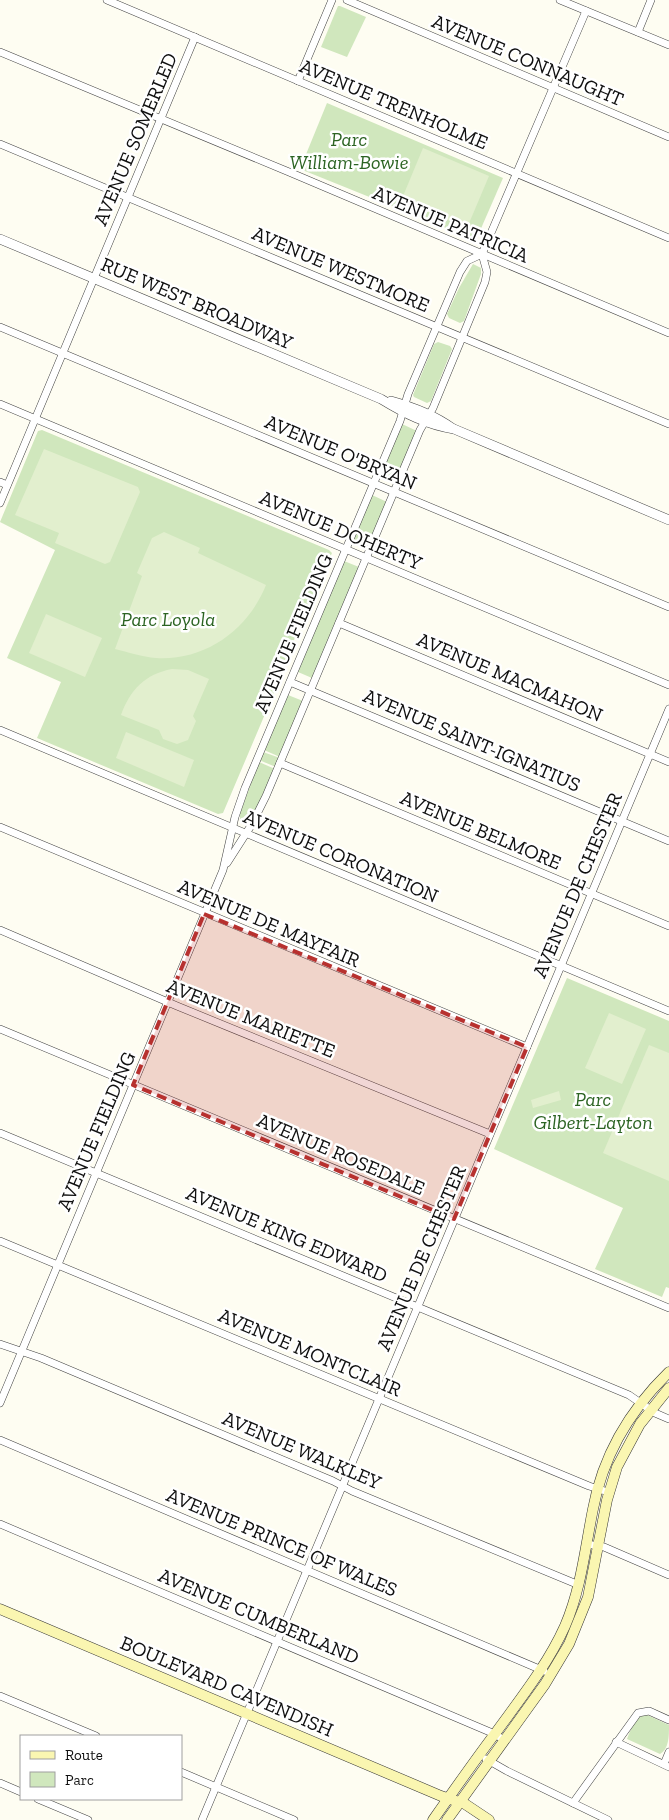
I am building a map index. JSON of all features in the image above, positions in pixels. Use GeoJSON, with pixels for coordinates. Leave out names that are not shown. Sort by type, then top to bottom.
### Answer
{"type":"FeatureCollection","features":[{"type":"Feature","properties":{"kind":"main road"},"geometry":{"type":"LineString","coordinates":[[433,1820],[445,1799],[495,1734],[541,1669],[565,1626],[579,1585],[598,1489],[611,1452],[621,1432],[641,1402],[669,1372]]}},
{"type":"Feature","properties":{"kind":"main road"},"geometry":{"type":"LineString","coordinates":[[450,1816],[551,1675],[574,1634],[590,1588],[608,1492],[624,1451],[650,1410],[669,1388]]}},
{"type":"Feature","properties":{"kind":"main road","name":"BOULEVARD CAVENDISH"},"geometry":{"type":"LineString","coordinates":[[0,1609],[445,1799],[460,1802],[489,1820]]}},
{"type":"Feature","properties":{"kind":"main road"},"geometry":{"type":"LineString","coordinates":[[445,1799],[450,1816]]}},
{"type":"Feature","properties":{"kind":"main road"},"geometry":{"type":"LineString","coordinates":[[450,1816],[461,1820]]}},
{"type":"Feature","properties":{"kind":"street","name":"AVENUE TRENHOLME"},"geometry":{"type":"LineString","coordinates":[[107,0],[669,238]]}},
{"type":"Feature","properties":{"kind":"street"},"geometry":{"type":"LineString","coordinates":[[298,81],[332,0]]}},
{"type":"Feature","properties":{"kind":"street","name":"AVENUE CONNAUGHT"},"geometry":{"type":"LineString","coordinates":[[347,0],[669,137]]}},
{"type":"Feature","properties":{"kind":"street"},"geometry":{"type":"LineString","coordinates":[[560,0],[669,45]]}},
{"type":"Feature","properties":{"kind":"street"},"geometry":{"type":"LineString","coordinates":[[638,32],[651,0]]}},
{"type":"Feature","properties":{"kind":"street"},"geometry":{"type":"LineString","coordinates":[[482,254],[586,11]]}},
{"type":"Feature","properties":{"kind":"street","name":"AVENUE SOMERLED"},"geometry":{"type":"LineString","coordinates":[[0,503],[4,484],[35,419],[195,37]]}},
{"type":"Feature","properties":{"kind":"street","name":"AVENUE PATRICIA"},"geometry":{"type":"LineString","coordinates":[[0,52],[669,333]]}},
{"type":"Feature","properties":{"kind":"street","name":"AVENUE WESTMORE"},"geometry":{"type":"LineString","coordinates":[[0,144],[669,424]]}},
{"type":"Feature","properties":{"kind":"street","name":"RUE WEST BROADWAY"},"geometry":{"type":"LineString","coordinates":[[0,239],[427,418],[439,419],[454,429],[669,520]]}},
{"type":"Feature","properties":{"kind":"street","name":"AVENUE FIELDING"},"geometry":{"type":"LineString","coordinates":[[0,1404],[222,870],[245,788],[373,483],[436,327],[465,263],[482,254],[486,267],[486,277],[462,337],[266,796],[246,834],[222,870]]}},
{"type":"Feature","properties":{"kind":"street","name":"AVENUE O'BRYAN"},"geometry":{"type":"LineString","coordinates":[[0,327],[669,607]]}},
{"type":"Feature","properties":{"kind":"street","name":"AVENUE DOHERTY"},"geometry":{"type":"LineString","coordinates":[[0,404],[669,685]]}},
{"type":"Feature","properties":{"kind":"street","name":"AVENUE MACMAHON"},"geometry":{"type":"LineString","coordinates":[[339,623],[669,762]]}},
{"type":"Feature","properties":{"kind":"street","name":"AVENUE SAINT-IGNATIUS"},"geometry":{"type":"LineString","coordinates":[[290,682],[669,841]]}},
{"type":"Feature","properties":{"kind":"street","name":"AVENUE DE CHESTER"},"geometry":{"type":"LineString","coordinates":[[202,1820],[669,709]]}},
{"type":"Feature","properties":{"kind":"street","name":"AVENUE CORONATION"},"geometry":{"type":"LineString","coordinates":[[0,730],[669,1011]]}},
{"type":"Feature","properties":{"kind":"street","name":"AVENUE BELMORE"},"geometry":{"type":"LineString","coordinates":[[280,764],[669,926]]}},
{"type":"Feature","properties":{"kind":"street","name":"AVENUE DE MAYFAIR"},"geometry":{"type":"LineString","coordinates":[[0,827],[204,914],[526,1047]]}},
{"type":"Feature","properties":{"kind":"street","name":"AVENUE MARIETTE"},"geometry":{"type":"LineString","coordinates":[[0,930],[168,1002],[490,1134]]}},
{"type":"Feature","properties":{"kind":"street","name":"AVENUE ROSEDALE"},"geometry":{"type":"LineString","coordinates":[[0,1030],[669,1308]]}},
{"type":"Feature","properties":{"kind":"street","name":"AVENUE KING EDWARD"},"geometry":{"type":"LineString","coordinates":[[0,1133],[629,1395],[650,1410],[669,1419]]}},
{"type":"Feature","properties":{"kind":"street","name":"AVENUE MONTCLAIR"},"geometry":{"type":"LineString","coordinates":[[0,1241],[608,1492]]}},
{"type":"Feature","properties":{"kind":"street","name":"AVENUE WALKLEY"},"geometry":{"type":"LineString","coordinates":[[0,1344],[50,1362],[342,1487],[590,1588]]}},
{"type":"Feature","properties":{"kind":"street","name":"AVENUE PRINCE OF WALES"},"geometry":{"type":"LineString","coordinates":[[0,1440],[541,1669],[551,1675]]}},
{"type":"Feature","properties":{"kind":"street","name":"AVENUE CUMBERLAND"},"geometry":{"type":"LineString","coordinates":[[0,1524],[278,1641],[495,1734],[505,1740]]}},
{"type":"Feature","properties":{"kind":"street"},"geometry":{"type":"LineString","coordinates":[[587,1544],[598,1546],[669,1575]]}},
{"type":"Feature","properties":{"kind":"street"},"geometry":{"type":"LineString","coordinates":[[0,1696],[94,1735]]}},
{"type":"Feature","properties":{"kind":"street"},"geometry":{"type":"LineString","coordinates":[[573,1803],[638,1713],[649,1711],[669,1720]]}},
{"type":"Feature","properties":{"kind":"street"},"geometry":{"type":"LineString","coordinates":[[616,1742],[666,1766],[669,1752]]}},
{"type":"Feature","properties":{"kind":"street"},"geometry":{"type":"LineString","coordinates":[[480,1754],[489,1761],[608,1820]]}},
{"type":"Feature","properties":{"kind":"street"},"geometry":{"type":"LineString","coordinates":[[182,1772],[294,1820]]}},
{"type":"Feature","properties":{"kind":"street"},"geometry":{"type":"LineString","coordinates":[[0,1783],[20,1792]]}},
{"type":"Feature","properties":{"kind":"street"},"geometry":{"type":"LineString","coordinates":[[40,1800],[88,1820]]}},
{"type":"Feature","properties":{"kind":"highlighted area"},"geometry":{"type":"Polygon","coordinates":[[[204,914],[527,1047],[454,1219],[133,1085],[204,914]]]}},
{"type":"Feature","properties":{"kind":"green space"},"geometry":{"type":"Polygon","coordinates":[[[338,6],[366,17],[347,57],[321,47],[338,6]]]}},
{"type":"Feature","properties":{"kind":"green space","name":"Parc William-Bowie"},"geometry":{"type":"Polygon","coordinates":[[[327,103],[503,178],[476,240],[300,169],[327,103]]]}},
{"type":"Feature","properties":{"kind":"green space"},"geometry":{"type":"Polygon","coordinates":[[[423,148],[489,176],[467,228],[401,201],[423,148]]]}},
{"type":"Feature","properties":{"kind":"green space"},"geometry":{"type":"Polygon","coordinates":[[[473,264],[481,268],[481,274],[464,321],[460,323],[449,318],[447,314],[473,264]]]}},
{"type":"Feature","properties":{"kind":"green space"},"geometry":{"type":"Polygon","coordinates":[[[438,342],[450,346],[452,349],[431,401],[427,403],[413,395],[434,344],[438,342]]]}},
{"type":"Feature","properties":{"kind":"green space"},"geometry":{"type":"Polygon","coordinates":[[[402,424],[417,431],[395,480],[381,474],[402,424]]]}},
{"type":"Feature","properties":{"kind":"green space","name":"Parc Loyola"},"geometry":{"type":"Polygon","coordinates":[[[42,430],[329,550],[332,553],[277,679],[279,681],[223,813],[218,814],[37,738],[61,682],[7,658],[55,550],[0,522],[38,431],[42,430]]]}},
{"type":"Feature","properties":{"kind":"green space"},"geometry":{"type":"Polygon","coordinates":[[[44,449],[138,487],[140,492],[110,562],[105,564],[55,543],[59,533],[15,515],[44,449]]]}},
{"type":"Feature","properties":{"kind":"green space"},"geometry":{"type":"Polygon","coordinates":[[[372,495],[387,502],[368,546],[353,539],[372,495]]]}},
{"type":"Feature","properties":{"kind":"green space"},"geometry":{"type":"Polygon","coordinates":[[[164,532],[200,548],[198,553],[266,585],[248,616],[223,640],[208,648],[174,658],[140,656],[115,649],[142,576],[137,573],[152,538],[164,532]]]}},
{"type":"Feature","properties":{"kind":"green space"},"geometry":{"type":"Polygon","coordinates":[[[344,561],[359,567],[312,678],[298,672],[344,561]]]}},
{"type":"Feature","properties":{"kind":"green space"},"geometry":{"type":"Polygon","coordinates":[[[46,614],[102,638],[85,677],[29,653],[46,614]]]}},
{"type":"Feature","properties":{"kind":"green space"},"geometry":{"type":"Polygon","coordinates":[[[172,669],[188,670],[209,679],[193,716],[196,721],[188,740],[177,744],[163,739],[159,730],[121,715],[129,698],[140,684],[162,671],[172,669]]]}},
{"type":"Feature","properties":{"kind":"green space"},"geometry":{"type":"Polygon","coordinates":[[[288,695],[303,701],[280,757],[264,750],[288,695]]]}},
{"type":"Feature","properties":{"kind":"green space"},"geometry":{"type":"Polygon","coordinates":[[[126,732],[194,760],[184,787],[116,758],[126,732]]]}},
{"type":"Feature","properties":{"kind":"green space"},"geometry":{"type":"Polygon","coordinates":[[[263,752],[280,758],[276,767],[259,760],[263,752]]]}},
{"type":"Feature","properties":{"kind":"green space"},"geometry":{"type":"Polygon","coordinates":[[[259,762],[275,769],[256,810],[248,822],[240,819],[240,813],[259,762]]]}},
{"type":"Feature","properties":{"kind":"green space","name":"Parc Gilbert-Layton"},"geometry":{"type":"Polygon","coordinates":[[[567,978],[669,1021],[669,1288],[666,1287],[662,1297],[595,1269],[623,1208],[494,1149],[567,978]]]}},
{"type":"Feature","properties":{"kind":"green space"},"geometry":{"type":"Polygon","coordinates":[[[609,1013],[646,1029],[622,1084],[585,1068],[609,1013]]]}},
{"type":"Feature","properties":{"kind":"green space"},"geometry":{"type":"Polygon","coordinates":[[[649,1045],[669,1053],[669,1181],[603,1153],[649,1045]]]}},
{"type":"Feature","properties":{"kind":"green space"},"geometry":{"type":"Polygon","coordinates":[[[559,1091],[561,1100],[533,1108],[531,1100],[559,1091]]]}},
{"type":"Feature","properties":{"kind":"green space"},"geometry":{"type":"Polygon","coordinates":[[[645,1714],[669,1725],[667,1746],[660,1754],[627,1739],[636,1722],[645,1714]]]}}]}
